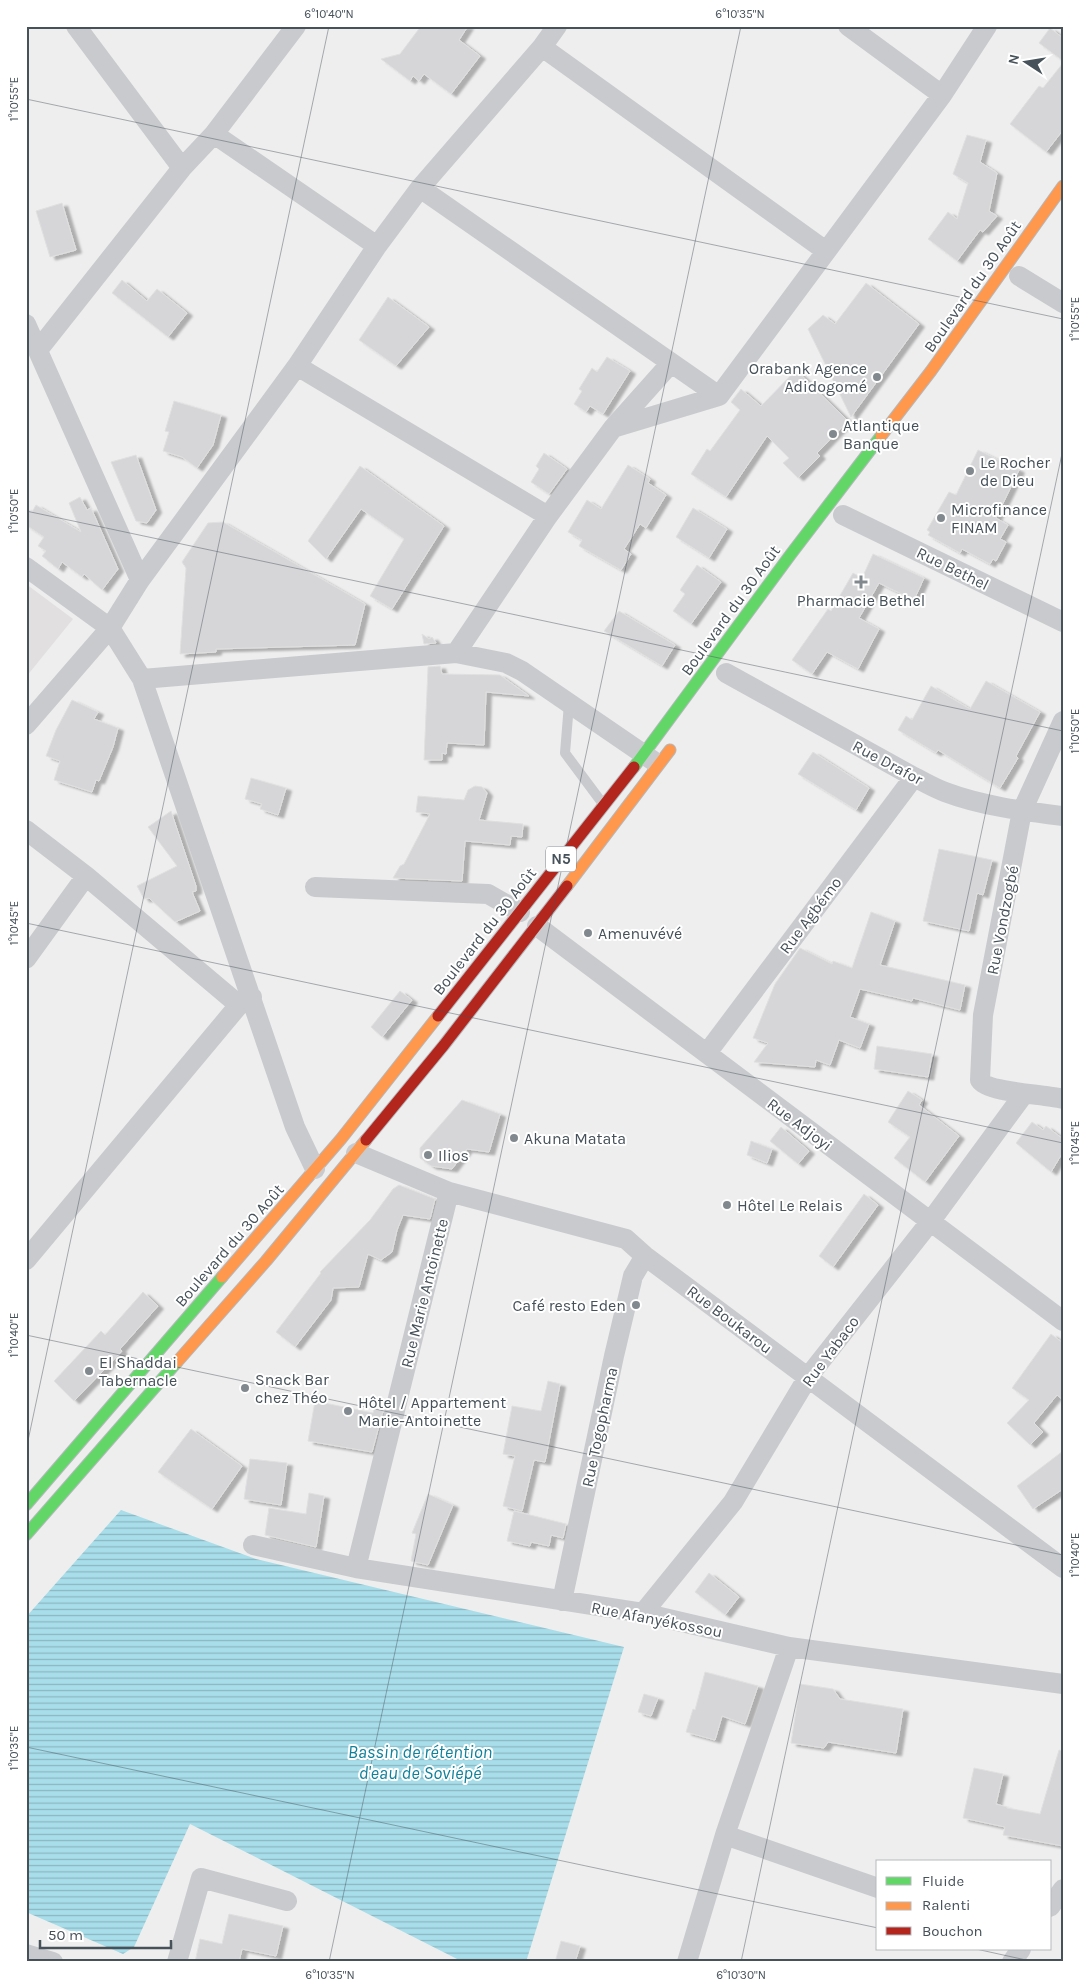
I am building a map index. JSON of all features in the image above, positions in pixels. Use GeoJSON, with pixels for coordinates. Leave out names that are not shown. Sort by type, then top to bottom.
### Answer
{"type":"FeatureCollection","features":[{"type":"Feature","properties":{"kind":"highway","name":"Boulevard du 30 Août"},"geometry":{"type":"LineString","coordinates":[[26,1505],[322,1176],[356,1154],[444,1045],[537,926],[797,547],[931,371],[1063,186]]}},
{"type":"Feature","properties":{"kind":"highway","name":"Boulevard du 30 Août"},"geometry":{"type":"LineString","coordinates":[[26,1535],[266,1261],[322,1176],[341,1139],[603,804],[651,759],[675,742]]}},
{"type":"Feature","properties":{"kind":"highway"},"geometry":{"type":"LineString","coordinates":[[341,1139],[356,1154]]}},
{"type":"Feature","properties":{"kind":"highway"},"geometry":{"type":"LineString","coordinates":[[26,1517],[35,1525]]}},
{"type":"Feature","properties":{"kind":"street"},"geometry":{"type":"LineString","coordinates":[[76,26],[182,168]]}},
{"type":"Feature","properties":{"kind":"street"},"geometry":{"type":"LineString","coordinates":[[38,350],[182,168],[214,134],[296,26]]}},
{"type":"Feature","properties":{"kind":"street"},"geometry":{"type":"LineString","coordinates":[[26,725],[110,628],[140,580],[297,366],[377,246],[420,188],[542,47],[556,26]]}},
{"type":"Feature","properties":{"kind":"street"},"geometry":{"type":"LineString","coordinates":[[848,26],[942,95]]}},
{"type":"Feature","properties":{"kind":"street"},"geometry":{"type":"LineString","coordinates":[[613,428],[718,396],[942,95],[987,26]]}},
{"type":"Feature","properties":{"kind":"street"},"geometry":{"type":"LineString","coordinates":[[542,47],[826,251]]}},
{"type":"Feature","properties":{"kind":"street"},"geometry":{"type":"LineString","coordinates":[[214,134],[377,246]]}},
{"type":"Feature","properties":{"kind":"street"},"geometry":{"type":"LineString","coordinates":[[420,188],[718,396]]}},
{"type":"Feature","properties":{"kind":"street"},"geometry":{"type":"LineString","coordinates":[[1019,276],[1063,303]]}},
{"type":"Feature","properties":{"kind":"street"},"geometry":{"type":"LineString","coordinates":[[26,324],[140,580]]}},
{"type":"Feature","properties":{"kind":"street"},"geometry":{"type":"LineString","coordinates":[[456,653],[548,516],[613,428],[671,363]]}},
{"type":"Feature","properties":{"kind":"street"},"geometry":{"type":"LineString","coordinates":[[297,366],[548,516]]}},
{"type":"Feature","properties":{"kind":"street","name":"Rue Bethel"},"geometry":{"type":"LineString","coordinates":[[843,515],[1063,622]]}},
{"type":"Feature","properties":{"kind":"street"},"geometry":{"type":"LineString","coordinates":[[26,567],[110,628],[142,679],[245,1001],[295,1127],[322,1176]]}},
{"type":"Feature","properties":{"kind":"street"},"geometry":{"type":"LineString","coordinates":[[142,679],[456,653],[506,663],[522,671],[651,759]]}},
{"type":"Feature","properties":{"kind":"street","name":"Rue Drafor"},"geometry":{"type":"LineString","coordinates":[[726,673],[944,792],[1022,811],[1063,816]]}},
{"type":"Feature","properties":{"kind":"street","name":"Rue Vondzogbé"},"geometry":{"type":"LineString","coordinates":[[1024,1094],[985,1085],[980,1080],[983,1015],[1022,811],[1063,721]]}},
{"type":"Feature","properties":{"kind":"street","name":"Rue Agbémo"},"geometry":{"type":"LineString","coordinates":[[706,1054],[914,777]]}},
{"type":"Feature","properties":{"kind":"street"},"geometry":{"type":"LineString","coordinates":[[26,830],[245,1001]]}},
{"type":"Feature","properties":{"kind":"street"},"geometry":{"type":"LineString","coordinates":[[26,959],[86,876]]}},
{"type":"Feature","properties":{"kind":"street"},"geometry":{"type":"LineString","coordinates":[[315,887],[488,894],[520,912]]}},
{"type":"Feature","properties":{"kind":"street","name":"Rue Adjoyi"},"geometry":{"type":"LineString","coordinates":[[537,926],[1063,1321]]}},
{"type":"Feature","properties":{"kind":"street"},"geometry":{"type":"LineString","coordinates":[[26,1260],[245,1001]]}},
{"type":"Feature","properties":{"kind":"street"},"geometry":{"type":"LineString","coordinates":[[1024,1094],[1050,1095],[1063,1099]]}},
{"type":"Feature","properties":{"kind":"street","name":"Rue Yabaco"},"geometry":{"type":"LineString","coordinates":[[643,1613],[733,1502],[808,1378],[930,1222],[1024,1094]]}},
{"type":"Feature","properties":{"kind":"street","name":"Rue Boukarou"},"geometry":{"type":"LineString","coordinates":[[356,1154],[449,1192],[626,1239],[644,1256],[1063,1568]]}},
{"type":"Feature","properties":{"kind":"street","name":"Rue Marie Antoinette"},"geometry":{"type":"LineString","coordinates":[[356,1568],[449,1192]]}},
{"type":"Feature","properties":{"kind":"street","name":"Rue Togopharma"},"geometry":{"type":"LineString","coordinates":[[562,1601],[622,1321],[633,1276],[644,1256]]}},
{"type":"Feature","properties":{"kind":"street","name":"Rue Afanyékossou"},"geometry":{"type":"LineString","coordinates":[[253,1545],[356,1568],[643,1613],[789,1647],[1063,1684]]}},
{"type":"Feature","properties":{"kind":"street"},"geometry":{"type":"LineString","coordinates":[[689,1961],[725,1835],[789,1647]]}},
{"type":"Feature","properties":{"kind":"street"},"geometry":{"type":"LineString","coordinates":[[725,1835],[876,1887]]}},
{"type":"Feature","properties":{"kind":"street"},"geometry":{"type":"LineString","coordinates":[[177,1962],[201,1878],[287,1901]]}},
{"type":"Feature","properties":{"kind":"street"},"geometry":{"type":"LineString","coordinates":[[1052,1904],[1063,1889]]}},
{"type":"Feature","properties":{"kind":"street"},"geometry":{"type":"LineString","coordinates":[[1012,1962],[1020,1950]]}},
{"type":"Feature","properties":{"kind":"street"},"geometry":{"type":"LineString","coordinates":[[26,1954],[54,1962]]}},
{"type":"Feature","properties":{"kind":"lane"},"geometry":{"type":"LineString","coordinates":[[570,704],[565,753],[603,804]]}},
{"type":"Feature","properties":{"kind":"shaded area"},"geometry":{"type":"Polygon","coordinates":[[[26,584],[73,619],[26,677],[26,584]]]}},
{"type":"Feature","properties":{"kind":"water","name":"Bassin de rétention d'eau de Soviépé"},"geometry":{"type":"Polygon","coordinates":[[[121,1510],[256,1559],[624,1647],[526,1962],[463,1962],[190,1824],[134,1947],[123,1954],[26,1912],[26,1617],[121,1510]]]}},
{"type":"Feature","properties":{"kind":"building"},"geometry":{"type":"Polygon","coordinates":[[[421,26],[468,26],[459,40],[480,56],[451,94],[424,74],[419,81],[413,76],[410,81],[381,59],[400,54],[421,26]]]}},
{"type":"Feature","properties":{"kind":"building"},"geometry":{"type":"Polygon","coordinates":[[[1050,28],[1063,38],[1063,61],[1039,43],[1050,28]]]}},
{"type":"Feature","properties":{"kind":"building"},"geometry":{"type":"Polygon","coordinates":[[[1063,63],[1063,130],[1046,152],[1010,124],[1039,86],[1043,88],[1063,63]]]}},
{"type":"Feature","properties":{"kind":"building"},"geometry":{"type":"Polygon","coordinates":[[[967,135],[986,140],[980,162],[997,173],[989,211],[997,216],[983,232],[980,230],[957,261],[928,239],[948,212],[957,219],[968,183],[953,174],[967,135]]]}},
{"type":"Feature","properties":{"kind":"building"},"geometry":{"type":"Polygon","coordinates":[[[62,203],[76,250],[50,257],[36,211],[62,203]]]}},
{"type":"Feature","properties":{"kind":"building"},"geometry":{"type":"Polygon","coordinates":[[[122,280],[147,301],[157,289],[187,313],[168,337],[112,293],[122,280]]]}},
{"type":"Feature","properties":{"kind":"building"},"geometry":{"type":"Polygon","coordinates":[[[866,283],[919,324],[851,417],[808,329],[823,315],[835,324],[866,283]]]}},
{"type":"Feature","properties":{"kind":"building"},"geometry":{"type":"Polygon","coordinates":[[[388,297],[429,327],[396,366],[359,340],[388,297]]]}},
{"type":"Feature","properties":{"kind":"building"},"geometry":{"type":"Polygon","coordinates":[[[607,357],[630,371],[603,414],[590,406],[586,412],[574,404],[582,391],[579,389],[592,368],[597,372],[607,357]]]}},
{"type":"Feature","properties":{"kind":"building"},"geometry":{"type":"Polygon","coordinates":[[[796,370],[848,421],[817,453],[820,456],[798,478],[783,463],[789,458],[767,436],[726,497],[691,474],[707,449],[710,451],[740,410],[731,402],[741,389],[761,406],[796,370]]]}},
{"type":"Feature","properties":{"kind":"building"},"geometry":{"type":"Polygon","coordinates":[[[174,401],[221,415],[213,445],[197,468],[182,457],[163,451],[169,432],[165,431],[174,401]]]}},
{"type":"Feature","properties":{"kind":"building"},"geometry":{"type":"Polygon","coordinates":[[[978,450],[1019,470],[996,518],[1008,525],[1000,539],[1006,542],[996,561],[993,559],[990,564],[962,549],[960,553],[928,535],[930,532],[927,530],[949,492],[956,495],[978,450]]]}},
{"type":"Feature","properties":{"kind":"building"},"geometry":{"type":"Polygon","coordinates":[[[544,453],[567,469],[549,494],[531,482],[539,469],[536,466],[544,453]]]}},
{"type":"Feature","properties":{"kind":"building"},"geometry":{"type":"Polygon","coordinates":[[[136,455],[156,510],[147,523],[136,521],[111,462],[136,455]]]}},
{"type":"Feature","properties":{"kind":"building"},"geometry":{"type":"Polygon","coordinates":[[[628,465],[650,479],[648,483],[666,495],[646,528],[640,524],[624,549],[631,554],[621,570],[579,546],[582,540],[568,532],[587,500],[601,509],[628,465]]]}},
{"type":"Feature","properties":{"kind":"building"},"geometry":{"type":"Polygon","coordinates":[[[360,466],[444,526],[392,609],[370,596],[404,539],[361,509],[326,559],[308,541],[360,466]]]}},
{"type":"Feature","properties":{"kind":"building"},"geometry":{"type":"Polygon","coordinates":[[[80,497],[87,510],[91,508],[118,569],[102,590],[84,574],[82,577],[62,562],[58,569],[42,556],[46,551],[38,546],[44,537],[26,525],[26,508],[32,512],[36,505],[81,532],[69,503],[80,497]]]}},
{"type":"Feature","properties":{"kind":"building"},"geometry":{"type":"Polygon","coordinates":[[[693,508],[727,529],[709,558],[676,537],[693,508]]]}},
{"type":"Feature","properties":{"kind":"building"},"geometry":{"type":"Polygon","coordinates":[[[223,522],[365,604],[355,645],[216,649],[216,652],[180,654],[186,568],[182,562],[208,523],[223,522]]]}},
{"type":"Feature","properties":{"kind":"building"},"geometry":{"type":"Polygon","coordinates":[[[873,554],[924,578],[914,600],[879,583],[859,618],[879,629],[858,669],[827,652],[812,674],[792,660],[828,609],[831,611],[853,573],[862,578],[873,554]]]}},
{"type":"Feature","properties":{"kind":"building"},"geometry":{"type":"Polygon","coordinates":[[[697,565],[721,582],[691,624],[673,611],[685,594],[680,590],[697,565]]]}},
{"type":"Feature","properties":{"kind":"building"},"geometry":{"type":"Polygon","coordinates":[[[619,611],[675,645],[662,666],[604,631],[619,611]]]}},
{"type":"Feature","properties":{"kind":"building"},"geometry":{"type":"Polygon","coordinates":[[[422,634],[429,639],[432,637],[436,643],[424,644],[422,634]]]}},
{"type":"Feature","properties":{"kind":"building"},"geometry":{"type":"Polygon","coordinates":[[[440,666],[442,674],[500,675],[529,696],[486,692],[484,745],[447,743],[446,754],[442,753],[442,760],[424,760],[428,667],[440,666]]]}},
{"type":"Feature","properties":{"kind":"building"},"geometry":{"type":"Polygon","coordinates":[[[986,681],[1040,712],[1016,756],[1018,758],[1000,788],[938,750],[936,753],[898,730],[906,716],[912,720],[931,686],[970,709],[986,681]]]}},
{"type":"Feature","properties":{"kind":"building"},"geometry":{"type":"Polygon","coordinates":[[[72,700],[98,712],[94,719],[118,728],[113,747],[99,781],[96,780],[92,792],[54,780],[60,761],[46,756],[56,730],[72,700]]]}},
{"type":"Feature","properties":{"kind":"building"},"geometry":{"type":"Polygon","coordinates":[[[813,752],[869,788],[856,810],[798,774],[813,752]]]}},
{"type":"Feature","properties":{"kind":"building"},"geometry":{"type":"Polygon","coordinates":[[[251,778],[286,788],[278,815],[260,809],[262,804],[245,799],[251,778]]]}},
{"type":"Feature","properties":{"kind":"building"},"geometry":{"type":"Polygon","coordinates":[[[475,786],[482,787],[487,793],[479,820],[523,824],[522,837],[511,836],[510,845],[465,841],[462,881],[393,878],[400,866],[404,864],[430,814],[416,812],[418,796],[464,800],[468,790],[475,786]]]}},
{"type":"Feature","properties":{"kind":"building"},"geometry":{"type":"Polygon","coordinates":[[[171,811],[196,886],[196,891],[192,892],[200,911],[175,922],[149,898],[144,899],[137,886],[177,866],[148,827],[171,811]]]}},
{"type":"Feature","properties":{"kind":"building"},"geometry":{"type":"Polygon","coordinates":[[[939,849],[992,860],[983,895],[977,893],[969,931],[923,921],[939,849]]]}},
{"type":"Feature","properties":{"kind":"building"},"geometry":{"type":"Polygon","coordinates":[[[871,912],[895,921],[880,965],[965,985],[960,1010],[913,998],[912,1001],[860,989],[850,1017],[869,1024],[860,1048],[839,1040],[830,1065],[816,1060],[815,1067],[754,1062],[768,1043],[753,1038],[775,984],[800,948],[832,964],[833,961],[852,968],[871,912]]]}},
{"type":"Feature","properties":{"kind":"building"},"geometry":{"type":"Polygon","coordinates":[[[400,991],[412,1000],[382,1037],[371,1027],[400,991]]]}},
{"type":"Feature","properties":{"kind":"building"},"geometry":{"type":"Polygon","coordinates":[[[877,1046],[932,1054],[928,1077],[874,1069],[877,1046]]]}},
{"type":"Feature","properties":{"kind":"building"},"geometry":{"type":"Polygon","coordinates":[[[908,1091],[922,1100],[919,1105],[959,1136],[925,1182],[894,1158],[910,1137],[888,1122],[908,1091]]]}},
{"type":"Feature","properties":{"kind":"building"},"geometry":{"type":"Polygon","coordinates":[[[462,1100],[500,1114],[489,1152],[467,1149],[452,1169],[431,1166],[420,1158],[420,1148],[462,1100]]]}},
{"type":"Feature","properties":{"kind":"building"},"geometry":{"type":"Polygon","coordinates":[[[1032,1122],[1043,1130],[1046,1126],[1063,1139],[1063,1152],[1051,1172],[1016,1143],[1032,1122]]]}},
{"type":"Feature","properties":{"kind":"building"},"geometry":{"type":"Polygon","coordinates":[[[781,1127],[809,1151],[798,1164],[770,1141],[781,1127]]]}},
{"type":"Feature","properties":{"kind":"building"},"geometry":{"type":"Polygon","coordinates":[[[751,1141],[772,1149],[767,1163],[747,1155],[751,1141]]]}},
{"type":"Feature","properties":{"kind":"building"},"geometry":{"type":"Polygon","coordinates":[[[399,1185],[435,1199],[430,1219],[403,1215],[392,1252],[381,1260],[368,1254],[359,1287],[333,1288],[331,1300],[295,1347],[276,1332],[320,1272],[370,1220],[393,1189],[399,1185]]]}},
{"type":"Feature","properties":{"kind":"building"},"geometry":{"type":"Polygon","coordinates":[[[864,1194],[878,1205],[833,1267],[819,1256],[864,1194]]]}},
{"type":"Feature","properties":{"kind":"building"},"geometry":{"type":"Polygon","coordinates":[[[143,1292],[158,1306],[120,1349],[122,1351],[74,1401],[54,1381],[101,1331],[105,1335],[143,1292]]]}},
{"type":"Feature","properties":{"kind":"building"},"geometry":{"type":"Polygon","coordinates":[[[1051,1334],[1063,1343],[1063,1400],[1057,1395],[1034,1423],[1043,1432],[1030,1445],[1007,1423],[1029,1400],[1012,1388],[1051,1334]]]}},
{"type":"Feature","properties":{"kind":"building"},"geometry":{"type":"Polygon","coordinates":[[[548,1381],[560,1384],[545,1462],[534,1460],[522,1511],[503,1506],[515,1456],[503,1454],[512,1406],[541,1411],[548,1381]]]}},
{"type":"Feature","properties":{"kind":"building"},"geometry":{"type":"Polygon","coordinates":[[[315,1401],[373,1413],[374,1409],[383,1411],[372,1452],[308,1441],[315,1401]]]}},
{"type":"Feature","properties":{"kind":"building"},"geometry":{"type":"Polygon","coordinates":[[[191,1429],[242,1466],[212,1509],[158,1472],[191,1429]]]}},
{"type":"Feature","properties":{"kind":"building"},"geometry":{"type":"Polygon","coordinates":[[[1063,1451],[1063,1489],[1033,1509],[1017,1486],[1063,1451]]]}},
{"type":"Feature","properties":{"kind":"building"},"geometry":{"type":"Polygon","coordinates":[[[250,1459],[287,1463],[281,1505],[244,1499],[250,1459]]]}},
{"type":"Feature","properties":{"kind":"building"},"geometry":{"type":"Polygon","coordinates":[[[309,1493],[324,1496],[316,1547],[265,1535],[269,1508],[306,1514],[309,1493]]]}},
{"type":"Feature","properties":{"kind":"building"},"geometry":{"type":"Polygon","coordinates":[[[428,1494],[453,1505],[428,1565],[411,1561],[416,1534],[412,1533],[428,1494]]]}},
{"type":"Feature","properties":{"kind":"building"},"geometry":{"type":"Polygon","coordinates":[[[514,1511],[566,1524],[563,1538],[551,1535],[549,1546],[531,1542],[530,1546],[507,1541],[514,1511]]]}},
{"type":"Feature","properties":{"kind":"building"},"geometry":{"type":"Polygon","coordinates":[[[709,1573],[739,1597],[725,1615],[695,1592],[709,1573]]]}},
{"type":"Feature","properties":{"kind":"building"},"geometry":{"type":"Polygon","coordinates":[[[705,1672],[758,1686],[745,1724],[722,1716],[715,1740],[686,1732],[693,1709],[695,1710],[705,1672]]]}},
{"type":"Feature","properties":{"kind":"building"},"geometry":{"type":"Polygon","coordinates":[[[800,1684],[833,1689],[840,1699],[903,1709],[896,1753],[828,1742],[824,1748],[791,1743],[800,1684]]]}},
{"type":"Feature","properties":{"kind":"building"},"geometry":{"type":"Polygon","coordinates":[[[644,1694],[658,1698],[651,1716],[638,1712],[644,1694]]]}},
{"type":"Feature","properties":{"kind":"building"},"geometry":{"type":"Polygon","coordinates":[[[1059,1750],[1063,1751],[1063,1846],[1003,1835],[1005,1827],[963,1818],[974,1768],[1003,1774],[996,1804],[1040,1814],[1059,1750]]]}},
{"type":"Feature","properties":{"kind":"building"},"geometry":{"type":"Polygon","coordinates":[[[229,1914],[283,1926],[276,1956],[242,1949],[239,1962],[195,1962],[200,1939],[222,1944],[229,1914]]]}},
{"type":"Feature","properties":{"kind":"building"},"geometry":{"type":"Polygon","coordinates":[[[561,1941],[580,1946],[575,1962],[555,1962],[561,1941]]]}},
{"type":"Feature","properties":{"kind":"traffic: fast"},"geometry":{"type":"LineString","coordinates":[[634,767],[791,554],[881,436]]}},
{"type":"Feature","properties":{"kind":"traffic: fast"},"geometry":{"type":"LineString","coordinates":[[26,1505],[222,1277]]}},
{"type":"Feature","properties":{"kind":"traffic: fast"},"geometry":{"type":"LineString","coordinates":[[26,1535],[177,1362]]}},
{"type":"Feature","properties":{"kind":"traffic: slow"},"geometry":{"type":"LineString","coordinates":[[881,436],[931,371],[1063,186]]}},
{"type":"Feature","properties":{"kind":"traffic: slow"},"geometry":{"type":"LineString","coordinates":[[567,886],[670,750]]}},
{"type":"Feature","properties":{"kind":"traffic: slow"},"geometry":{"type":"LineString","coordinates":[[222,1277],[341,1139],[438,1016]]}},
{"type":"Feature","properties":{"kind":"traffic: slow"},"geometry":{"type":"LineString","coordinates":[[177,1362],[266,1261],[366,1140]]}},
{"type":"Feature","properties":{"kind":"traffic: jam"},"geometry":{"type":"LineString","coordinates":[[438,1016],[634,767]]}},
{"type":"Feature","properties":{"kind":"traffic: jam"},"geometry":{"type":"LineString","coordinates":[[366,1140],[444,1045],[567,886]]}},
{"type":"Feature","properties":{"kind":"place","name":"Orabank Agence Adidogomé"},"geometry":{"type":"Point","coordinates":[877,377]}},
{"type":"Feature","properties":{"kind":"place","name":"Atlantique Banque"},"geometry":{"type":"Point","coordinates":[833,434]}},
{"type":"Feature","properties":{"kind":"place","name":"Le Rocher de Dieu"},"geometry":{"type":"Point","coordinates":[970,471]}},
{"type":"Feature","properties":{"kind":"place","name":"Microfinance FINAM"},"geometry":{"type":"Point","coordinates":[941,518]}},
{"type":"Feature","properties":{"kind":"place","name":"Pharmacie Bethel"},"geometry":{"type":"Point","coordinates":[861,582]}},
{"type":"Feature","properties":{"kind":"place","name":"Amenuvévé"},"geometry":{"type":"Point","coordinates":[588,933]}},
{"type":"Feature","properties":{"kind":"place","name":"Akuna Matata"},"geometry":{"type":"Point","coordinates":[514,1138]}},
{"type":"Feature","properties":{"kind":"place","name":"Ilios"},"geometry":{"type":"Point","coordinates":[428,1155]}},
{"type":"Feature","properties":{"kind":"place","name":"Hôtel Le Relais"},"geometry":{"type":"Point","coordinates":[727,1205]}},
{"type":"Feature","properties":{"kind":"place","name":"Café resto Eden"},"geometry":{"type":"Point","coordinates":[636,1305]}},
{"type":"Feature","properties":{"kind":"place","name":"El Shaddai Tabernacle"},"geometry":{"type":"Point","coordinates":[89,1371]}},
{"type":"Feature","properties":{"kind":"place","name":"Snack Bar chez Théo"},"geometry":{"type":"Point","coordinates":[245,1388]}},
{"type":"Feature","properties":{"kind":"place","name":"Hôtel / Appartement Marie-Antoinette"},"geometry":{"type":"Point","coordinates":[348,1411]}}]}
